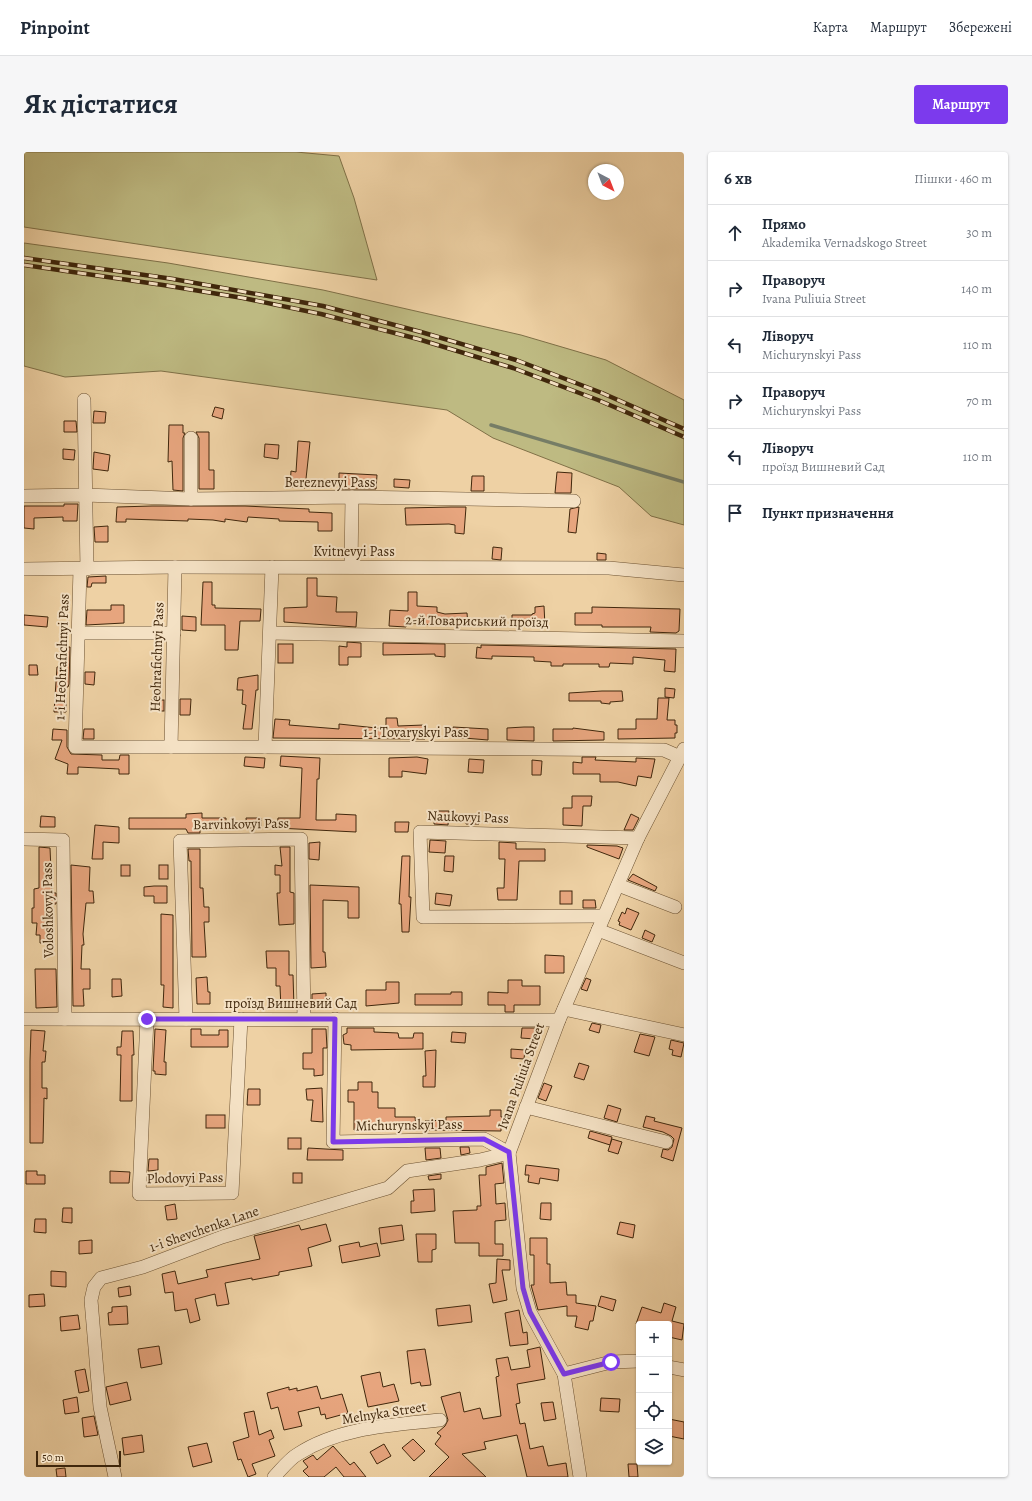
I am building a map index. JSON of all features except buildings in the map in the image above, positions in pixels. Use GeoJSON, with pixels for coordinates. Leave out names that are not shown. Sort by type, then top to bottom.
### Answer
{"type":"FeatureCollection","features":[{"type":"Feature","properties":{"kind":"street"},"geometry":{"type":"LineString","coordinates":[[84,400],[84,569]]}},
{"type":"Feature","properties":{"kind":"street"},"geometry":{"type":"LineString","coordinates":[[191,438],[191,499]]}},
{"type":"Feature","properties":{"kind":"street","name":"Bereznevyi Pass"},"geometry":{"type":"LineString","coordinates":[[24,496],[85,495],[191,499],[352,497],[574,501]]}},
{"type":"Feature","properties":{"kind":"street"},"geometry":{"type":"LineString","coordinates":[[351,567],[352,497]]}},
{"type":"Feature","properties":{"kind":"street","name":"Kvitnevyi Pass"},"geometry":{"type":"LineString","coordinates":[[24,569],[175,567],[609,568],[684,575]]}},
{"type":"Feature","properties":{"kind":"street","name":"Heohrafichnyi Pass"},"geometry":{"type":"LineString","coordinates":[[171,748],[175,567]]}},
{"type":"Feature","properties":{"kind":"street"},"geometry":{"type":"LineString","coordinates":[[171,748],[265,747],[272,567]]}},
{"type":"Feature","properties":{"kind":"street","name":"1-i Heohrafichnyi Pass"},"geometry":{"type":"LineString","coordinates":[[84,569],[79,633],[75,747],[171,748]]}},
{"type":"Feature","properties":{"kind":"street"},"geometry":{"type":"LineString","coordinates":[[79,633],[174,633]]}},
{"type":"Feature","properties":{"kind":"street","name":"2-й Товариський проїзд"},"geometry":{"type":"LineString","coordinates":[[270,633],[684,641]]}},
{"type":"Feature","properties":{"kind":"street","name":"1-i Tovaryskyi Pass"},"geometry":{"type":"LineString","coordinates":[[265,747],[664,750],[682,753]]}},
{"type":"Feature","properties":{"kind":"street","name":"Ivana Puliuia Street"},"geometry":{"type":"LineString","coordinates":[[580,1477],[564,1374],[530,1312],[523,1288],[509,1152],[562,1014],[604,916],[638,838],[682,753]]}},
{"type":"Feature","properties":{"kind":"street","name":"Naukovyi Pass"},"geometry":{"type":"LineString","coordinates":[[604,916],[423,917],[420,832],[638,838]]}},
{"type":"Feature","properties":{"kind":"street","name":"Voloshkovyi Pass"},"geometry":{"type":"LineString","coordinates":[[24,839],[63,840],[65,1019]]}},
{"type":"Feature","properties":{"kind":"street","name":"Barvinkovyi Pass"},"geometry":{"type":"LineString","coordinates":[[186,1019],[180,841],[301,839],[304,1019]]}},
{"type":"Feature","properties":{"kind":"street"},"geometry":{"type":"LineString","coordinates":[[618,885],[675,907]]}},
{"type":"Feature","properties":{"kind":"street"},"geometry":{"type":"LineString","coordinates":[[598,930],[684,963]]}},
{"type":"Feature","properties":{"kind":"street","name":"проїзд Вишневий Сад"},"geometry":{"type":"LineString","coordinates":[[24,1019],[335,1019],[562,1014],[684,1036]]}},
{"type":"Feature","properties":{"kind":"street","name":"Plodovyi Pass"},"geometry":{"type":"LineString","coordinates":[[147,1019],[139,1194],[232,1193],[240,1019]]}},
{"type":"Feature","properties":{"kind":"street","name":"Michurynskyi Pass"},"geometry":{"type":"LineString","coordinates":[[335,1019],[333,1142],[484,1139],[509,1152]]}},
{"type":"Feature","properties":{"kind":"street"},"geometry":{"type":"LineString","coordinates":[[526,1107],[666,1142]]}},
{"type":"Feature","properties":{"kind":"street","name":"1-i Shevchenka Lane"},"geometry":{"type":"LineString","coordinates":[[115,1477],[100,1407],[90,1300],[94,1287],[101,1278],[143,1267],[222,1237],[388,1188],[407,1170],[480,1160],[509,1152]]}},
{"type":"Feature","properties":{"kind":"street"},"geometry":{"type":"LineString","coordinates":[[564,1374],[611,1362],[636,1361]]}},
{"type":"Feature","properties":{"kind":"street"},"geometry":{"type":"LineString","coordinates":[[672,1368],[684,1370]]}},
{"type":"Feature","properties":{"kind":"street","name":"Melnyka Street"},"geometry":{"type":"LineString","coordinates":[[274,1477],[298,1454],[329,1438],[373,1428],[440,1420]]}},
{"type":"Feature","properties":{"kind":"shaded area"},"geometry":{"type":"Polygon","coordinates":[[[24,152],[296,152],[339,156],[354,198],[377,280],[24,227],[24,152]]]}},
{"type":"Feature","properties":{"kind":"shaded area"},"geometry":{"type":"Polygon","coordinates":[[[24,243],[168,263],[323,290],[521,335],[606,360],[684,400],[684,525],[651,516],[619,487],[493,438],[447,410],[161,371],[65,377],[24,366],[24,243]]]}},
{"type":"Feature","properties":{"kind":"waterway"},"geometry":{"type":"LineString","coordinates":[[491,425],[684,482]]}},
{"type":"Feature","properties":{"kind":"railway"},"geometry":{"type":"LineString","coordinates":[[24,258],[173,279],[323,306],[421,332],[516,360],[602,393],[684,429]]}},
{"type":"Feature","properties":{"kind":"railway"},"geometry":{"type":"LineString","coordinates":[[24,265],[243,298],[321,314],[418,339],[513,368],[598,400],[684,437]]}},
{"type":"Feature","properties":{"kind":"route"},"geometry":{"type":"LineString","coordinates":[[147,1019],[335,1019],[333,1142],[484,1139],[509,1152],[523,1288],[530,1312],[564,1374],[611,1362]]}}]}
